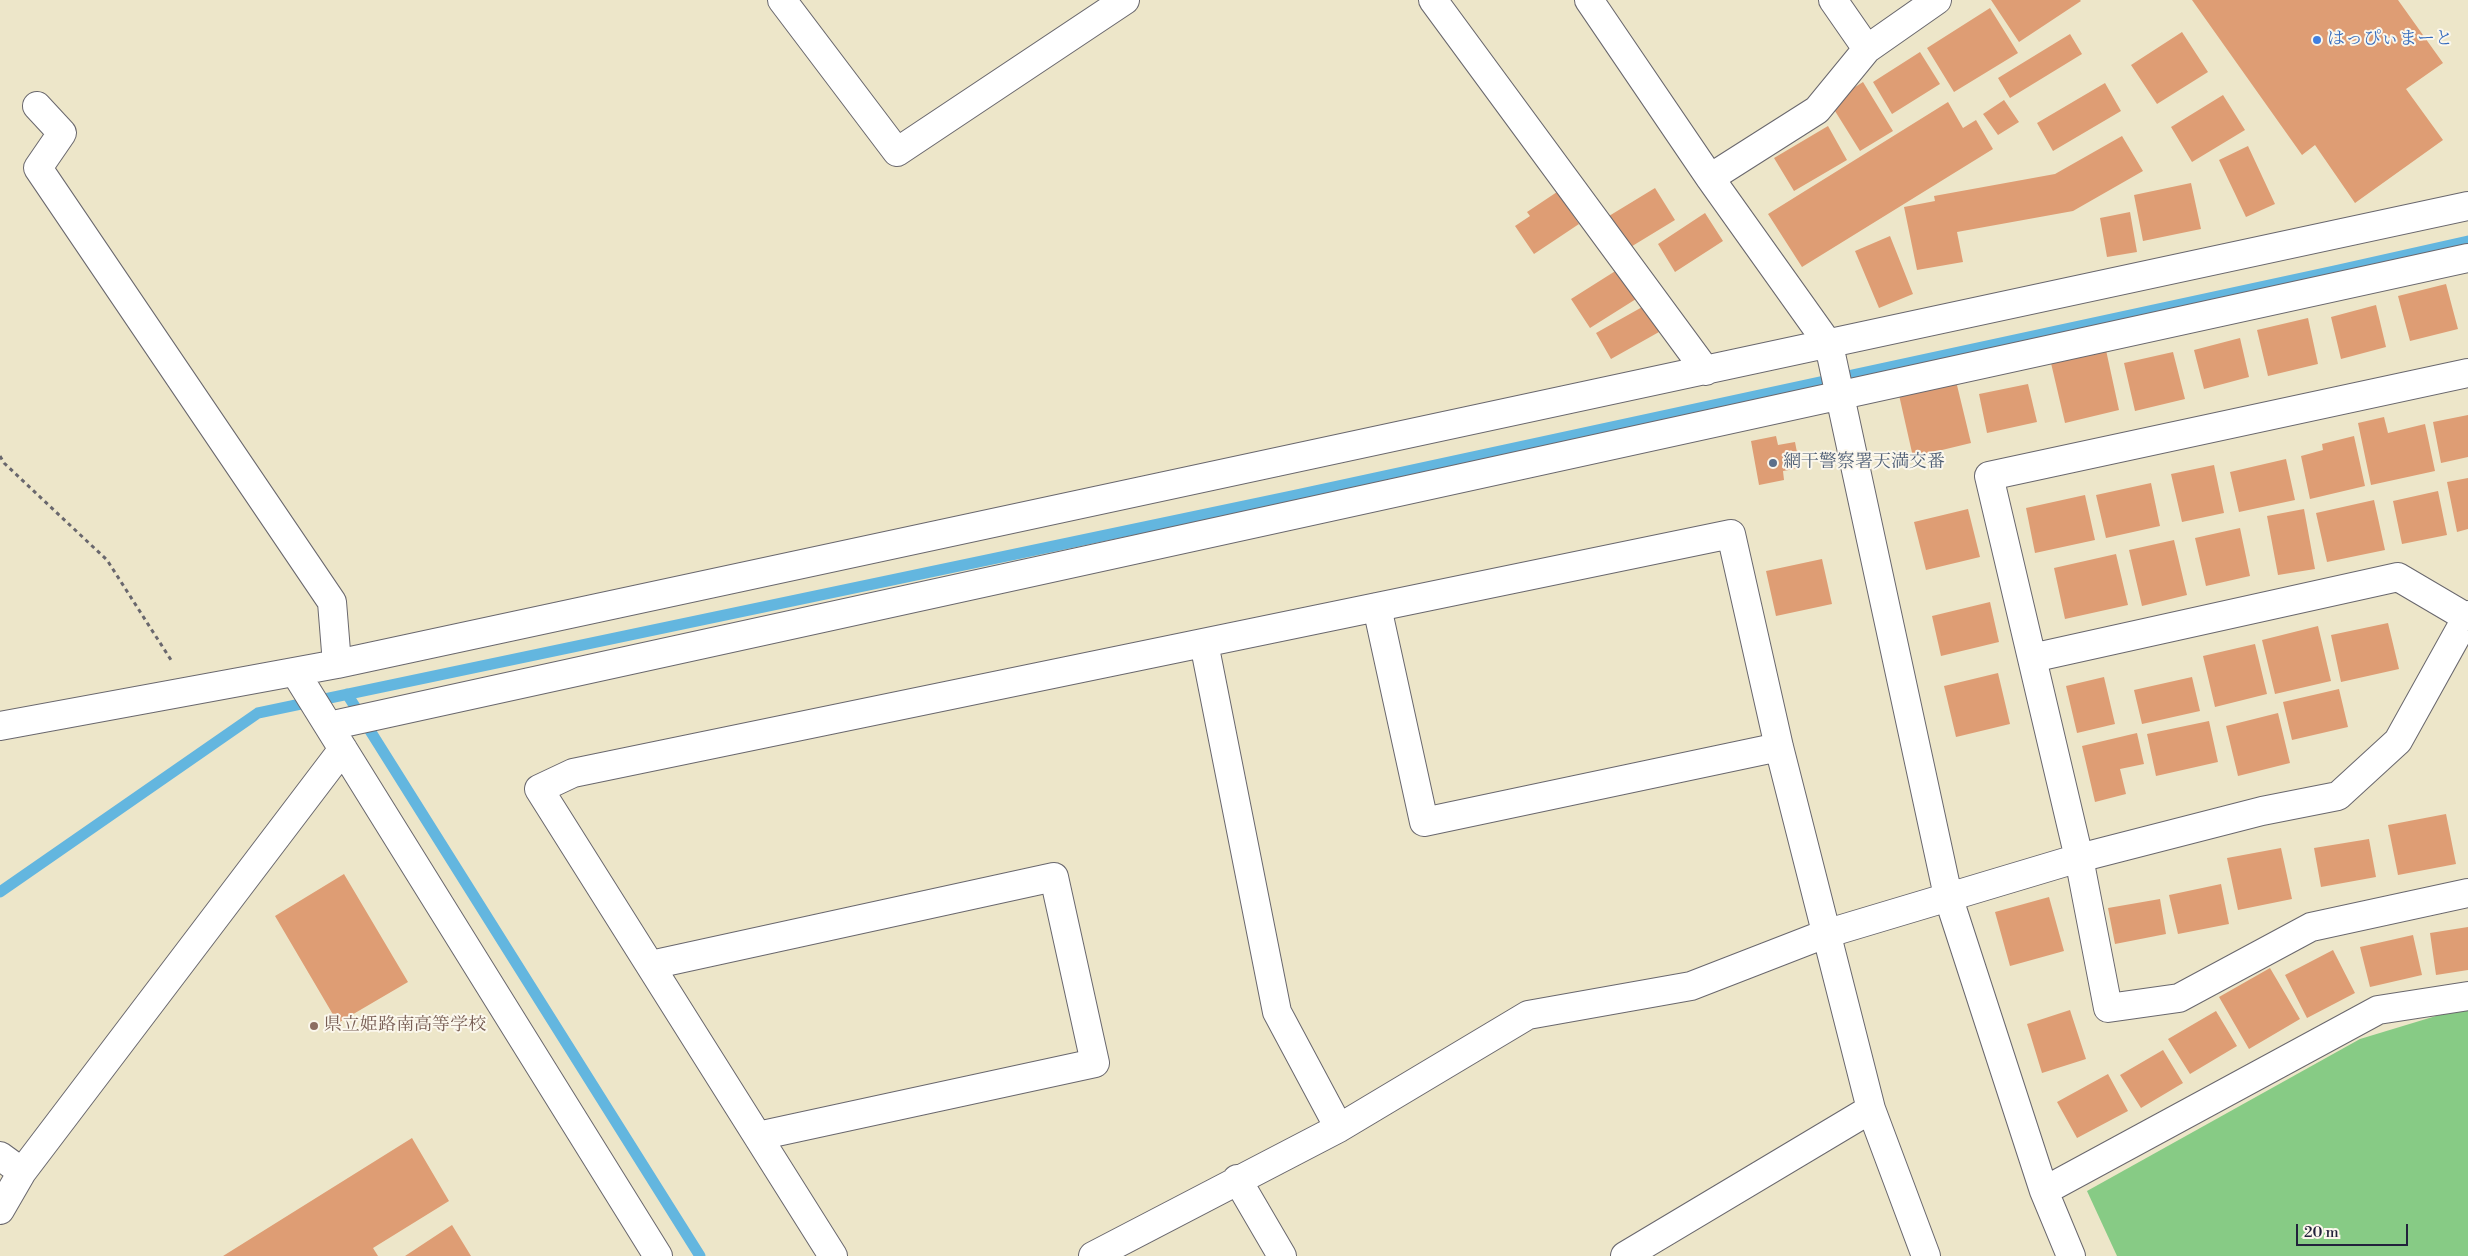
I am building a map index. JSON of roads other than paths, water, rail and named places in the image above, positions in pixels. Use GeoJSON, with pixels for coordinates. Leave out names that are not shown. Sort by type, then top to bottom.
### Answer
{"type":"FeatureCollection","features":[{"type":"Feature","properties":{"kind":"street"},"geometry":{"type":"LineString","coordinates":[[782,0],[897,152],[1125,0]]}},
{"type":"Feature","properties":{"kind":"street"},"geometry":{"type":"LineString","coordinates":[[1433,0],[1706,371]]}},
{"type":"Feature","properties":{"kind":"street"},"geometry":{"type":"LineString","coordinates":[[1589,0],[1710,178],[1829,345],[1948,896],[2044,1191],[2071,1256]]}},
{"type":"Feature","properties":{"kind":"street"},"geometry":{"type":"LineString","coordinates":[[1833,0],[1867,49]]}},
{"type":"Feature","properties":{"kind":"street"},"geometry":{"type":"LineString","coordinates":[[1710,178],[1816,110],[1867,49],[1936,0]]}},
{"type":"Feature","properties":{"kind":"street"},"geometry":{"type":"LineString","coordinates":[[37,106],[62,133],[38,168],[332,602],[338,664]]}},
{"type":"Feature","properties":{"kind":"street"},"geometry":{"type":"LineString","coordinates":[[0,726],[338,664],[1829,345],[2468,206]]}},
{"type":"Feature","properties":{"kind":"street"},"geometry":{"type":"LineString","coordinates":[[328,726],[2468,258]]}},
{"type":"Feature","properties":{"kind":"street"},"geometry":{"type":"LineString","coordinates":[[2468,373],[1989,476],[2078,858],[2108,1008],[2179,998],[2311,926],[2468,893]]}},
{"type":"Feature","properties":{"kind":"street"},"geometry":{"type":"LineString","coordinates":[[833,1256],[539,789],[574,773],[1731,534],[1779,747],[1871,1109],[1926,1256]]}},
{"type":"Feature","properties":{"kind":"street"},"geometry":{"type":"LineString","coordinates":[[1093,1256],[1237,1179],[1339,1128],[1528,1015],[1691,986],[1825,934],[1948,896],[2078,858],[2262,811],[2338,796],[2398,741],[2467,616],[2398,577],[2032,658]]}},
{"type":"Feature","properties":{"kind":"street"},"geometry":{"type":"LineString","coordinates":[[1377,607],[1424,822],[1779,747]]}},
{"type":"Feature","properties":{"kind":"street"},"geometry":{"type":"LineString","coordinates":[[1204,643],[1277,1012],[1339,1128]]}},
{"type":"Feature","properties":{"kind":"street"},"geometry":{"type":"LineString","coordinates":[[295,672],[658,1256]]}},
{"type":"Feature","properties":{"kind":"street"},"geometry":{"type":"LineString","coordinates":[[0,1210],[22,1172],[343,750]]}},
{"type":"Feature","properties":{"kind":"street"},"geometry":{"type":"LineString","coordinates":[[651,965],[1054,876],[1095,1063],[758,1136]]}},
{"type":"Feature","properties":{"kind":"street"},"geometry":{"type":"LineString","coordinates":[[2044,1191],[2378,1010],[2468,996]]}},
{"type":"Feature","properties":{"kind":"street"},"geometry":{"type":"LineString","coordinates":[[1625,1256],[1871,1109]]}},
{"type":"Feature","properties":{"kind":"street"},"geometry":{"type":"LineString","coordinates":[[0,1156],[22,1172]]}},
{"type":"Feature","properties":{"kind":"street"},"geometry":{"type":"LineString","coordinates":[[1237,1179],[1282,1256]]}},
{"type":"Feature","properties":{"kind":"waterway"},"geometry":{"type":"LineString","coordinates":[[0,892],[258,713],[1297,495],[2468,241]]}},
{"type":"Feature","properties":{"kind":"waterway"},"geometry":{"type":"LineString","coordinates":[[347,694],[700,1256]]}},
{"type":"Feature","properties":{"kind":"place","name":"はっぴぃまーと"},"geometry":{"type":"Point","coordinates":[2317,40]}},
{"type":"Feature","properties":{"kind":"place","name":"網干警察署天満交番"},"geometry":{"type":"Point","coordinates":[1773,463]}},
{"type":"Feature","properties":{"kind":"place","name":"県立姫路南高等学校"},"geometry":{"type":"Point","coordinates":[314,1026]}}]}
